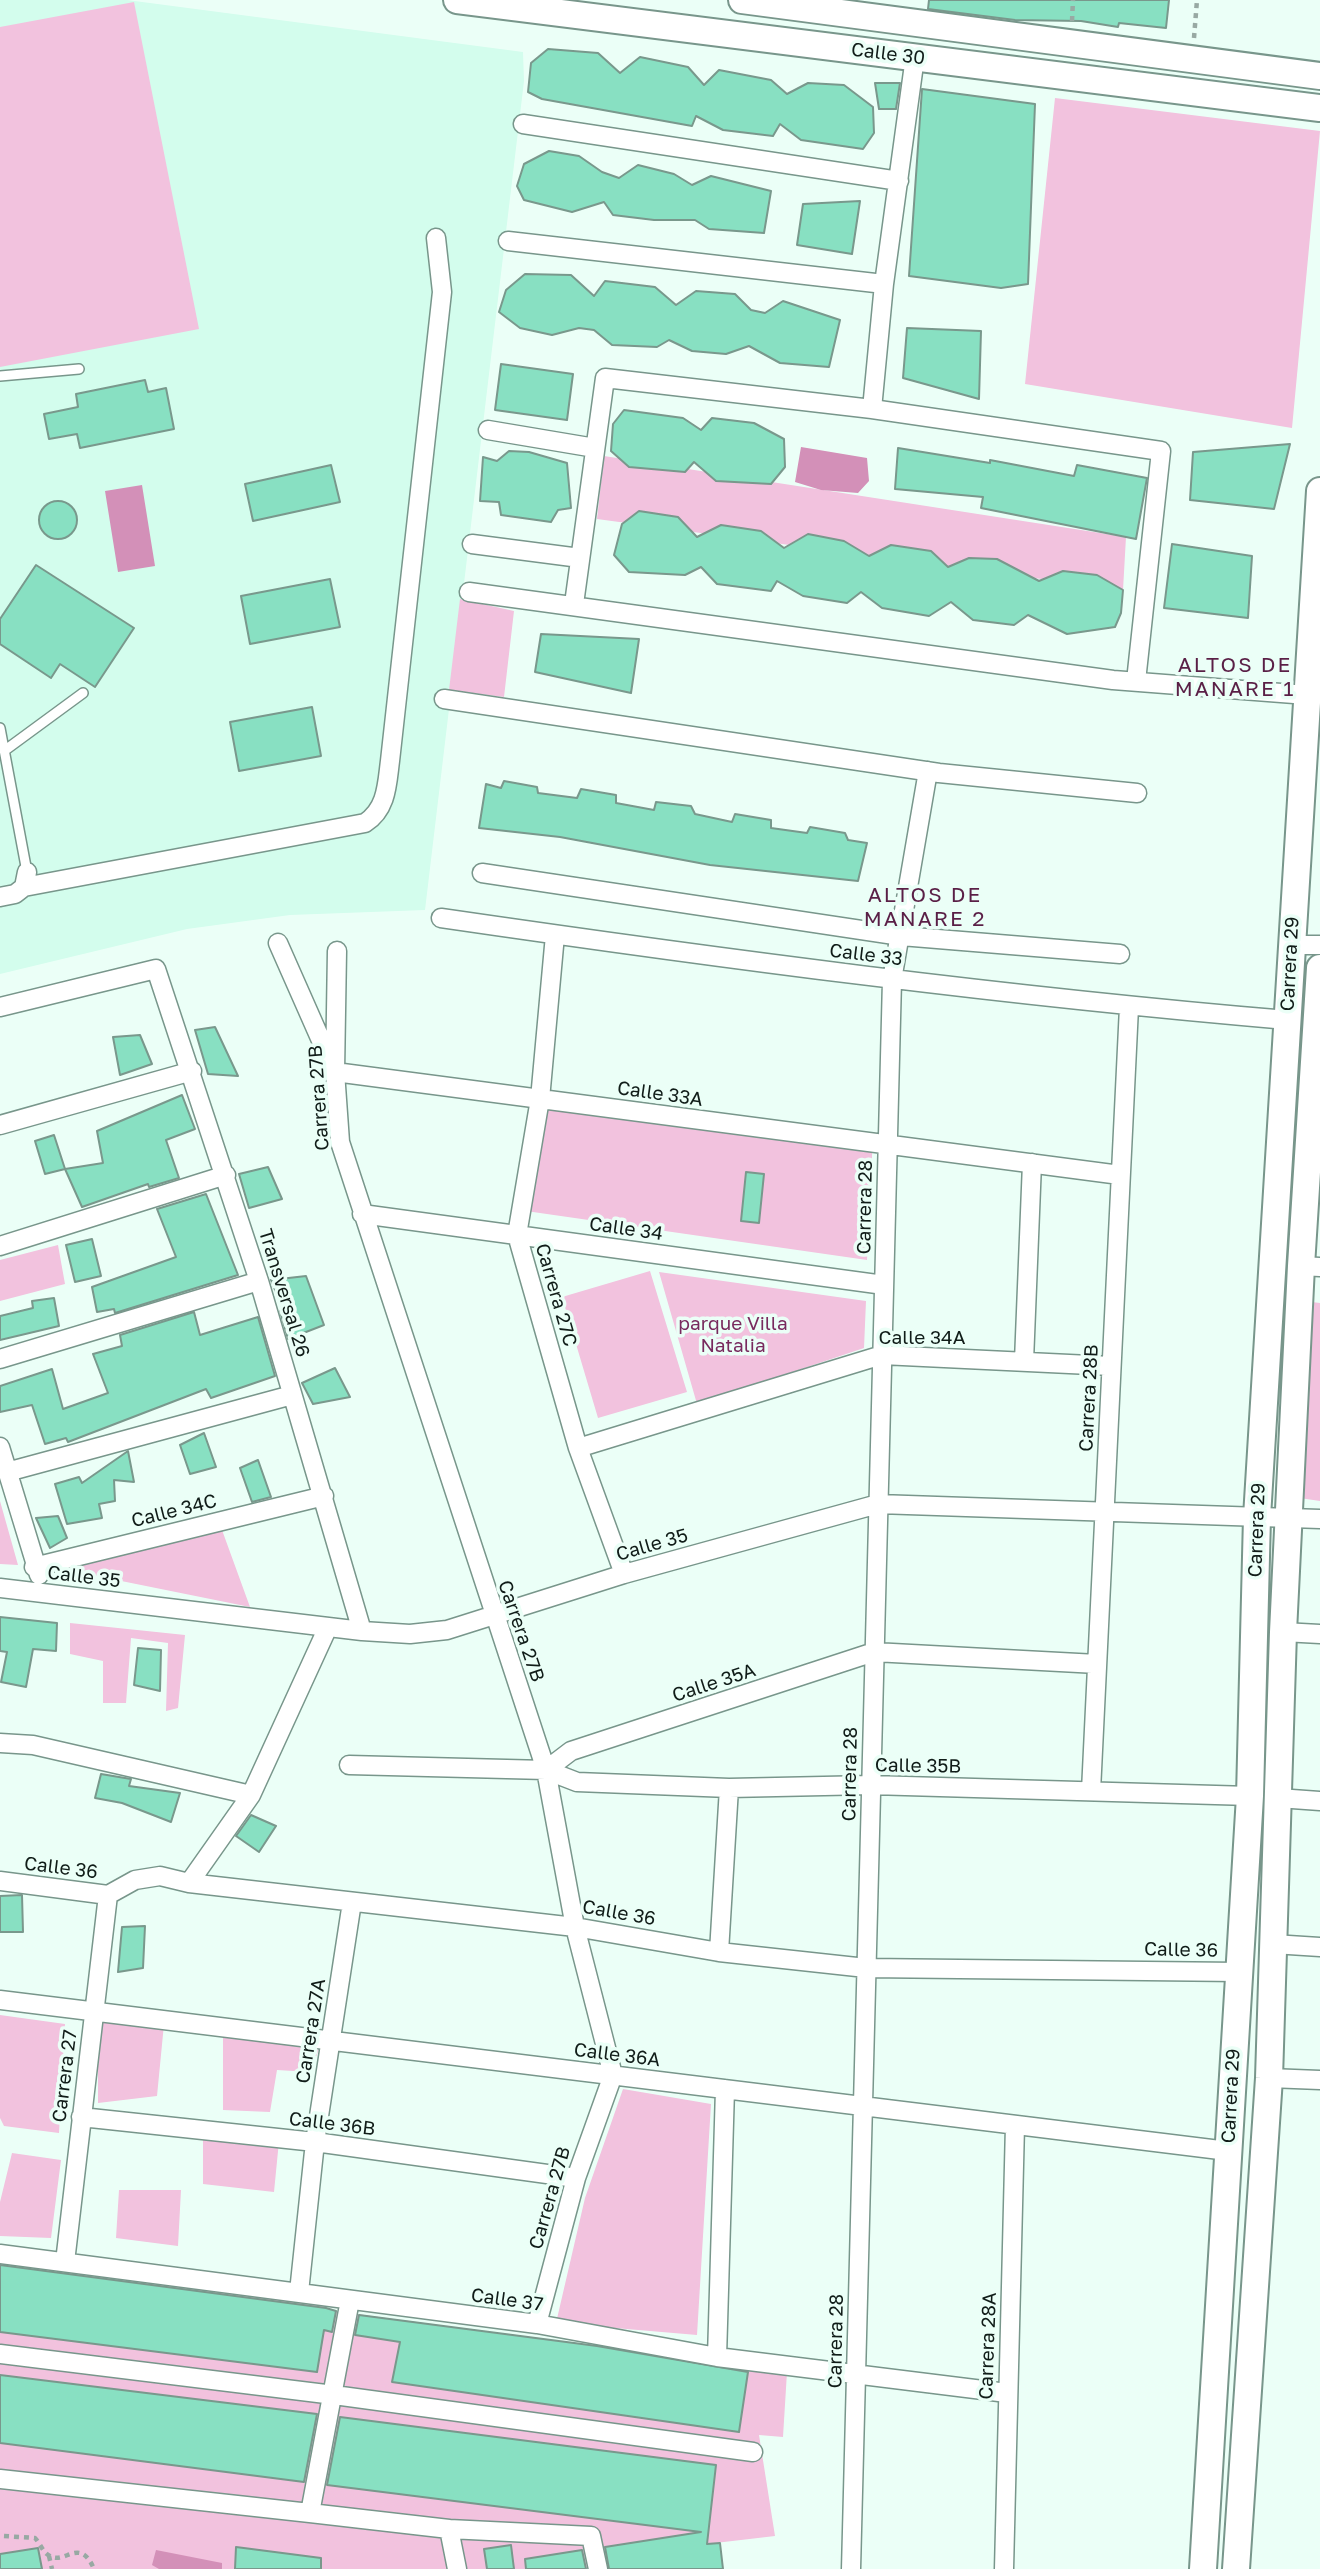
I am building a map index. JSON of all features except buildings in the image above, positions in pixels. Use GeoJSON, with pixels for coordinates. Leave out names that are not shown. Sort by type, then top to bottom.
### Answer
{"type":"FeatureCollection","features":[{"type":"Feature","properties":{"kind":"main road","name":"Calle 30"},"geometry":{"type":"LineString","coordinates":[[457,0],[1320,108]]}},
{"type":"Feature","properties":{"kind":"main road","name":"Calle 30"},"geometry":{"type":"LineString","coordinates":[[742,0],[1320,76]]}},
{"type":"Feature","properties":{"kind":"main road","name":"Carrera 29"},"geometry":{"type":"LineString","coordinates":[[1203,2569],[1250,1796],[1257,1517],[1320,491]]}},
{"type":"Feature","properties":{"kind":"main road","name":"Carrera 29"},"geometry":{"type":"LineString","coordinates":[[1236,2569],[1269,2078],[1283,1632],[1289,1518],[1310,1266],[1320,968]]}},
{"type":"Feature","properties":{"kind":"street"},"geometry":{"type":"LineString","coordinates":[[872,409],[884,284],[915,57]]}},
{"type":"Feature","properties":{"kind":"street"},"geometry":{"type":"LineString","coordinates":[[523,124],[900,181]]}},
{"type":"Feature","properties":{"kind":"street"},"geometry":{"type":"LineString","coordinates":[[0,897],[15,894],[26,880],[365,823],[376,814],[385,794],[390,761],[442,292],[436,238]]}},
{"type":"Feature","properties":{"kind":"street"},"geometry":{"type":"LineString","coordinates":[[508,241],[884,284]]}},
{"type":"Feature","properties":{"kind":"street"},"geometry":{"type":"LineString","coordinates":[[574,604],[603,383],[608,376],[872,409],[1161,451],[1136,681]]}},
{"type":"Feature","properties":{"kind":"street"},"geometry":{"type":"LineString","coordinates":[[488,429],[595,448]]}},
{"type":"Feature","properties":{"kind":"street"},"geometry":{"type":"LineString","coordinates":[[472,544],[580,558]]}},
{"type":"Feature","properties":{"kind":"street"},"geometry":{"type":"LineString","coordinates":[[469,592],[1136,681],[1307,695]]}},
{"type":"Feature","properties":{"kind":"street"},"geometry":{"type":"LineString","coordinates":[[444,699],[928,771],[1137,793]]}},
{"type":"Feature","properties":{"kind":"street","name":"Carrera 28"},"geometry":{"type":"LineString","coordinates":[[851,2569],[892,980],[928,771]]}},
{"type":"Feature","properties":{"kind":"street"},"geometry":{"type":"LineString","coordinates":[[482,873],[901,936],[1121,954]]}},
{"type":"Feature","properties":{"kind":"street","name":"Calle 33"},"geometry":{"type":"LineString","coordinates":[[441,918],[892,980],[1129,1007],[1287,1020]]}},
{"type":"Feature","properties":{"kind":"street","name":"Carrera 27C"},"geometry":{"type":"LineString","coordinates":[[555,935],[540,1099],[517,1235],[578,1448],[624,1574]]}},
{"type":"Feature","properties":{"kind":"street"},"geometry":{"type":"LineString","coordinates":[[278,943],[335,1072]]}},
{"type":"Feature","properties":{"kind":"street"},"geometry":{"type":"LineString","coordinates":[[1291,945],[1320,945]]}},
{"type":"Feature","properties":{"kind":"street","name":"Carrera 27B"},"geometry":{"type":"LineString","coordinates":[[337,951],[335,1072],[341,1142],[362,1214],[546,1770],[575,1927],[613,2075],[576,2178],[537,2325]]}},
{"type":"Feature","properties":{"kind":"street","name":"Transversal 26"},"geometry":{"type":"LineString","coordinates":[[0,1007],[156,969],[259,1281],[362,1631]]}},
{"type":"Feature","properties":{"kind":"street","name":"Carrera 28B"},"geometry":{"type":"LineString","coordinates":[[1091,1791],[1129,1007]]}},
{"type":"Feature","properties":{"kind":"street"},"geometry":{"type":"LineString","coordinates":[[0,1125],[192,1072]]}},
{"type":"Feature","properties":{"kind":"street","name":"Calle 33A"},"geometry":{"type":"LineString","coordinates":[[335,1072],[1120,1175]]}},
{"type":"Feature","properties":{"kind":"street"},"geometry":{"type":"LineString","coordinates":[[1024,1361],[1032,1163]]}},
{"type":"Feature","properties":{"kind":"street"},"geometry":{"type":"LineString","coordinates":[[0,1246],[226,1175]]}},
{"type":"Feature","properties":{"kind":"street","name":"Calle 34"},"geometry":{"type":"LineString","coordinates":[[362,1214],[884,1285]]}},
{"type":"Feature","properties":{"kind":"street"},"geometry":{"type":"LineString","coordinates":[[0,1359],[259,1281]]}},
{"type":"Feature","properties":{"kind":"street","name":"Calle 34A"},"geometry":{"type":"LineString","coordinates":[[578,1448],[882,1355],[1111,1366]]}},
{"type":"Feature","properties":{"kind":"street"},"geometry":{"type":"LineString","coordinates":[[7,1472],[292,1395]]}},
{"type":"Feature","properties":{"kind":"street"},"geometry":{"type":"LineString","coordinates":[[0,1447],[34,1567],[49,1594]]}},
{"type":"Feature","properties":{"kind":"street","name":"Calle 34C"},"geometry":{"type":"LineString","coordinates":[[34,1567],[324,1496]]}},
{"type":"Feature","properties":{"kind":"street","name":"Calle 35"},"geometry":{"type":"LineString","coordinates":[[0,1588],[362,1631],[410,1634],[447,1630],[624,1574],[878,1504],[1320,1519]]}},
{"type":"Feature","properties":{"kind":"street"},"geometry":{"type":"LineString","coordinates":[[189,1883],[251,1795],[328,1627]]}},
{"type":"Feature","properties":{"kind":"street"},"geometry":{"type":"LineString","coordinates":[[1283,1632],[1320,1634]]}},
{"type":"Feature","properties":{"kind":"street","name":"Calle 35A"},"geometry":{"type":"LineString","coordinates":[[546,1770],[572,1751],[874,1652],[1097,1664]]}},
{"type":"Feature","properties":{"kind":"street"},"geometry":{"type":"LineString","coordinates":[[0,1743],[33,1745],[251,1795]]}},
{"type":"Feature","properties":{"kind":"street"},"geometry":{"type":"LineString","coordinates":[[349,1765],[546,1770]]}},
{"type":"Feature","properties":{"kind":"street","name":"Calle 35B"},"geometry":{"type":"LineString","coordinates":[[546,1770],[577,1782],[729,1788],[871,1786],[1250,1796]]}},
{"type":"Feature","properties":{"kind":"street"},"geometry":{"type":"LineString","coordinates":[[719,1952],[729,1788]]}},
{"type":"Feature","properties":{"kind":"street"},"geometry":{"type":"LineString","coordinates":[[1278,1798],[1320,1801]]}},
{"type":"Feature","properties":{"kind":"street","name":"Calle 36"},"geometry":{"type":"LineString","coordinates":[[0,1881],[108,1895],[135,1880],[160,1876],[189,1883],[575,1927],[719,1952],[866,1968],[1239,1972]]}},
{"type":"Feature","properties":{"kind":"street","name":"Carrera 27"},"geometry":{"type":"LineString","coordinates":[[65,2262],[108,1895]]}},
{"type":"Feature","properties":{"kind":"street","name":"Carrera 27A"},"geometry":{"type":"LineString","coordinates":[[299,2292],[315,2142],[352,1902]]}},
{"type":"Feature","properties":{"kind":"street"},"geometry":{"type":"LineString","coordinates":[[1273,1944],[1320,1947]]}},
{"type":"Feature","properties":{"kind":"street","name":"Calle 36A"},"geometry":{"type":"LineString","coordinates":[[0,2000],[1228,2151]]}},
{"type":"Feature","properties":{"kind":"street"},"geometry":{"type":"LineString","coordinates":[[1269,2078],[1320,2080]]}},
{"type":"Feature","properties":{"kind":"street"},"geometry":{"type":"LineString","coordinates":[[717,2357],[725,2089]]}},
{"type":"Feature","properties":{"kind":"street","name":"Calle 36B"},"geometry":{"type":"LineString","coordinates":[[81,2117],[315,2142],[576,2178]]}},
{"type":"Feature","properties":{"kind":"street","name":"Carrera 28A"},"geometry":{"type":"LineString","coordinates":[[1004,2569],[1015,2125]]}},
{"type":"Feature","properties":{"kind":"street","name":"Calle 37"},"geometry":{"type":"LineString","coordinates":[[0,2254],[537,2325],[717,2357],[1007,2393]]}},
{"type":"Feature","properties":{"kind":"street"},"geometry":{"type":"LineString","coordinates":[[310,2513],[351,2300]]}},
{"type":"Feature","properties":{"kind":"street"},"geometry":{"type":"LineString","coordinates":[[0,2354],[334,2395],[753,2452]]}},
{"type":"Feature","properties":{"kind":"street"},"geometry":{"type":"LineString","coordinates":[[0,2479],[449,2529],[591,2536],[598,2569]]}},
{"type":"Feature","properties":{"kind":"street"},"geometry":{"type":"LineString","coordinates":[[449,2529],[457,2569]]}},
{"type":"Feature","properties":{"kind":"lane"},"geometry":{"type":"LineString","coordinates":[[0,376],[79,369]]}},
{"type":"Feature","properties":{"kind":"lane"},"geometry":{"type":"LineString","coordinates":[[4,751],[83,693]]}},
{"type":"Feature","properties":{"kind":"lane"},"geometry":{"type":"LineString","coordinates":[[0,728],[26,880]]}},
{"type":"Feature","properties":{"kind":"path"},"geometry":{"type":"LineString","coordinates":[[1193,60],[1197,0]]}},
{"type":"Feature","properties":{"kind":"path"},"geometry":{"type":"LineString","coordinates":[[4,2536],[35,2538],[49,2556],[52,2569]]}},
{"type":"Feature","properties":{"kind":"path"},"geometry":{"type":"LineString","coordinates":[[49,2556],[55,2558],[75,2552],[88,2558],[94,2569]]}},
{"type":"Feature","properties":{"kind":"shaded area"},"geometry":{"type":"Polygon","coordinates":[[[0,0],[127,0],[523,52],[524,81],[425,910],[290,915],[187,929],[0,974],[0,0]]]}},
{"type":"Feature","properties":{"kind":"shaded area"},"geometry":{"type":"Polygon","coordinates":[[[801,447],[867,458],[869,481],[858,493],[821,490],[795,482],[801,447]]]}},
{"type":"Feature","properties":{"kind":"shaded area"},"geometry":{"type":"Polygon","coordinates":[[[142,485],[155,566],[118,572],[105,491],[142,485]]]}},
{"type":"Feature","properties":{"kind":"shaded area"},"geometry":{"type":"Polygon","coordinates":[[[156,2550],[222,2563],[222,2569],[159,2569],[152,2565],[156,2550]]]}},
{"type":"Feature","properties":{"kind":"green space"},"geometry":{"type":"Polygon","coordinates":[[[134,2],[199,329],[0,367],[0,27],[134,2]]]}},
{"type":"Feature","properties":{"kind":"green space"},"geometry":{"type":"Polygon","coordinates":[[[1055,98],[1320,131],[1292,428],[1025,384],[1055,98]]]}},
{"type":"Feature","properties":{"kind":"green space"},"geometry":{"type":"Polygon","coordinates":[[[604,456],[1126,537],[1123,590],[597,519],[604,456]]]}},
{"type":"Feature","properties":{"kind":"green space"},"geometry":{"type":"Polygon","coordinates":[[[460,599],[514,611],[504,697],[449,690],[460,599]]]}},
{"type":"Feature","properties":{"kind":"green space"},"geometry":{"type":"Polygon","coordinates":[[[538,1102],[873,1135],[867,1260],[526,1211],[538,1102]]]}},
{"type":"Feature","properties":{"kind":"green space"},"geometry":{"type":"Polygon","coordinates":[[[58,1245],[65,1284],[0,1301],[0,1260],[58,1245]]]}},
{"type":"Feature","properties":{"kind":"green space"},"geometry":{"type":"Polygon","coordinates":[[[650,1271],[687,1392],[598,1418],[562,1297],[650,1271]]]}},
{"type":"Feature","properties":{"kind":"green space","name":"parque Villa Natalia"},"geometry":{"type":"Polygon","coordinates":[[[659,1272],[866,1301],[864,1348],[697,1404],[659,1272]]]}},
{"type":"Feature","properties":{"kind":"green space"},"geometry":{"type":"Polygon","coordinates":[[[1303,1301],[1320,1303],[1320,1501],[1286,1496],[1303,1301]]]}},
{"type":"Feature","properties":{"kind":"green space"},"geometry":{"type":"Polygon","coordinates":[[[0,1501],[18,1565],[0,1564],[0,1501]]]}},
{"type":"Feature","properties":{"kind":"green space"},"geometry":{"type":"Polygon","coordinates":[[[222,1530],[250,1607],[52,1567],[222,1530]]]}},
{"type":"Feature","properties":{"kind":"green space"},"geometry":{"type":"Polygon","coordinates":[[[70,1623],[185,1635],[178,1708],[166,1711],[168,1643],[131,1638],[126,1703],[103,1703],[103,1661],[70,1654],[70,1623]]]}},
{"type":"Feature","properties":{"kind":"green space"},"geometry":{"type":"Polygon","coordinates":[[[0,2015],[65,2024],[59,2133],[4,2126],[0,2118],[0,2015]]]}},
{"type":"Feature","properties":{"kind":"green space"},"geometry":{"type":"Polygon","coordinates":[[[98,2020],[164,2024],[157,2096],[98,2103],[98,2020]]]}},
{"type":"Feature","properties":{"kind":"green space"},"geometry":{"type":"Polygon","coordinates":[[[223,2027],[323,2039],[310,2072],[277,2070],[270,2112],[223,2110],[223,2027]]]}},
{"type":"Feature","properties":{"kind":"green space"},"geometry":{"type":"Polygon","coordinates":[[[623,2089],[711,2104],[697,2335],[556,2323],[585,2198],[623,2089]]]}},
{"type":"Feature","properties":{"kind":"green space"},"geometry":{"type":"Polygon","coordinates":[[[203,2139],[279,2141],[274,2192],[203,2184],[203,2139]]]}},
{"type":"Feature","properties":{"kind":"green space"},"geometry":{"type":"Polygon","coordinates":[[[12,2153],[61,2160],[51,2238],[0,2236],[0,2202],[12,2153]]]}},
{"type":"Feature","properties":{"kind":"green space"},"geometry":{"type":"Polygon","coordinates":[[[119,2190],[181,2190],[178,2246],[116,2238],[119,2190]]]}},
{"type":"Feature","properties":{"kind":"green space"},"geometry":{"type":"Polygon","coordinates":[[[0,2265],[326,2306],[327,2310],[787,2372],[783,2437],[759,2435],[775,2536],[647,2551],[650,2569],[0,2569],[0,2265]]]}},
{"type":"Feature","properties":{"kind":"district","name":"ALTOS DE MANARE 1"},"geometry":{"type":"Point","coordinates":[1235,677]}},
{"type":"Feature","properties":{"kind":"district","name":"ALTOS DE MANARE 2"},"geometry":{"type":"Point","coordinates":[925,907]}}]}
